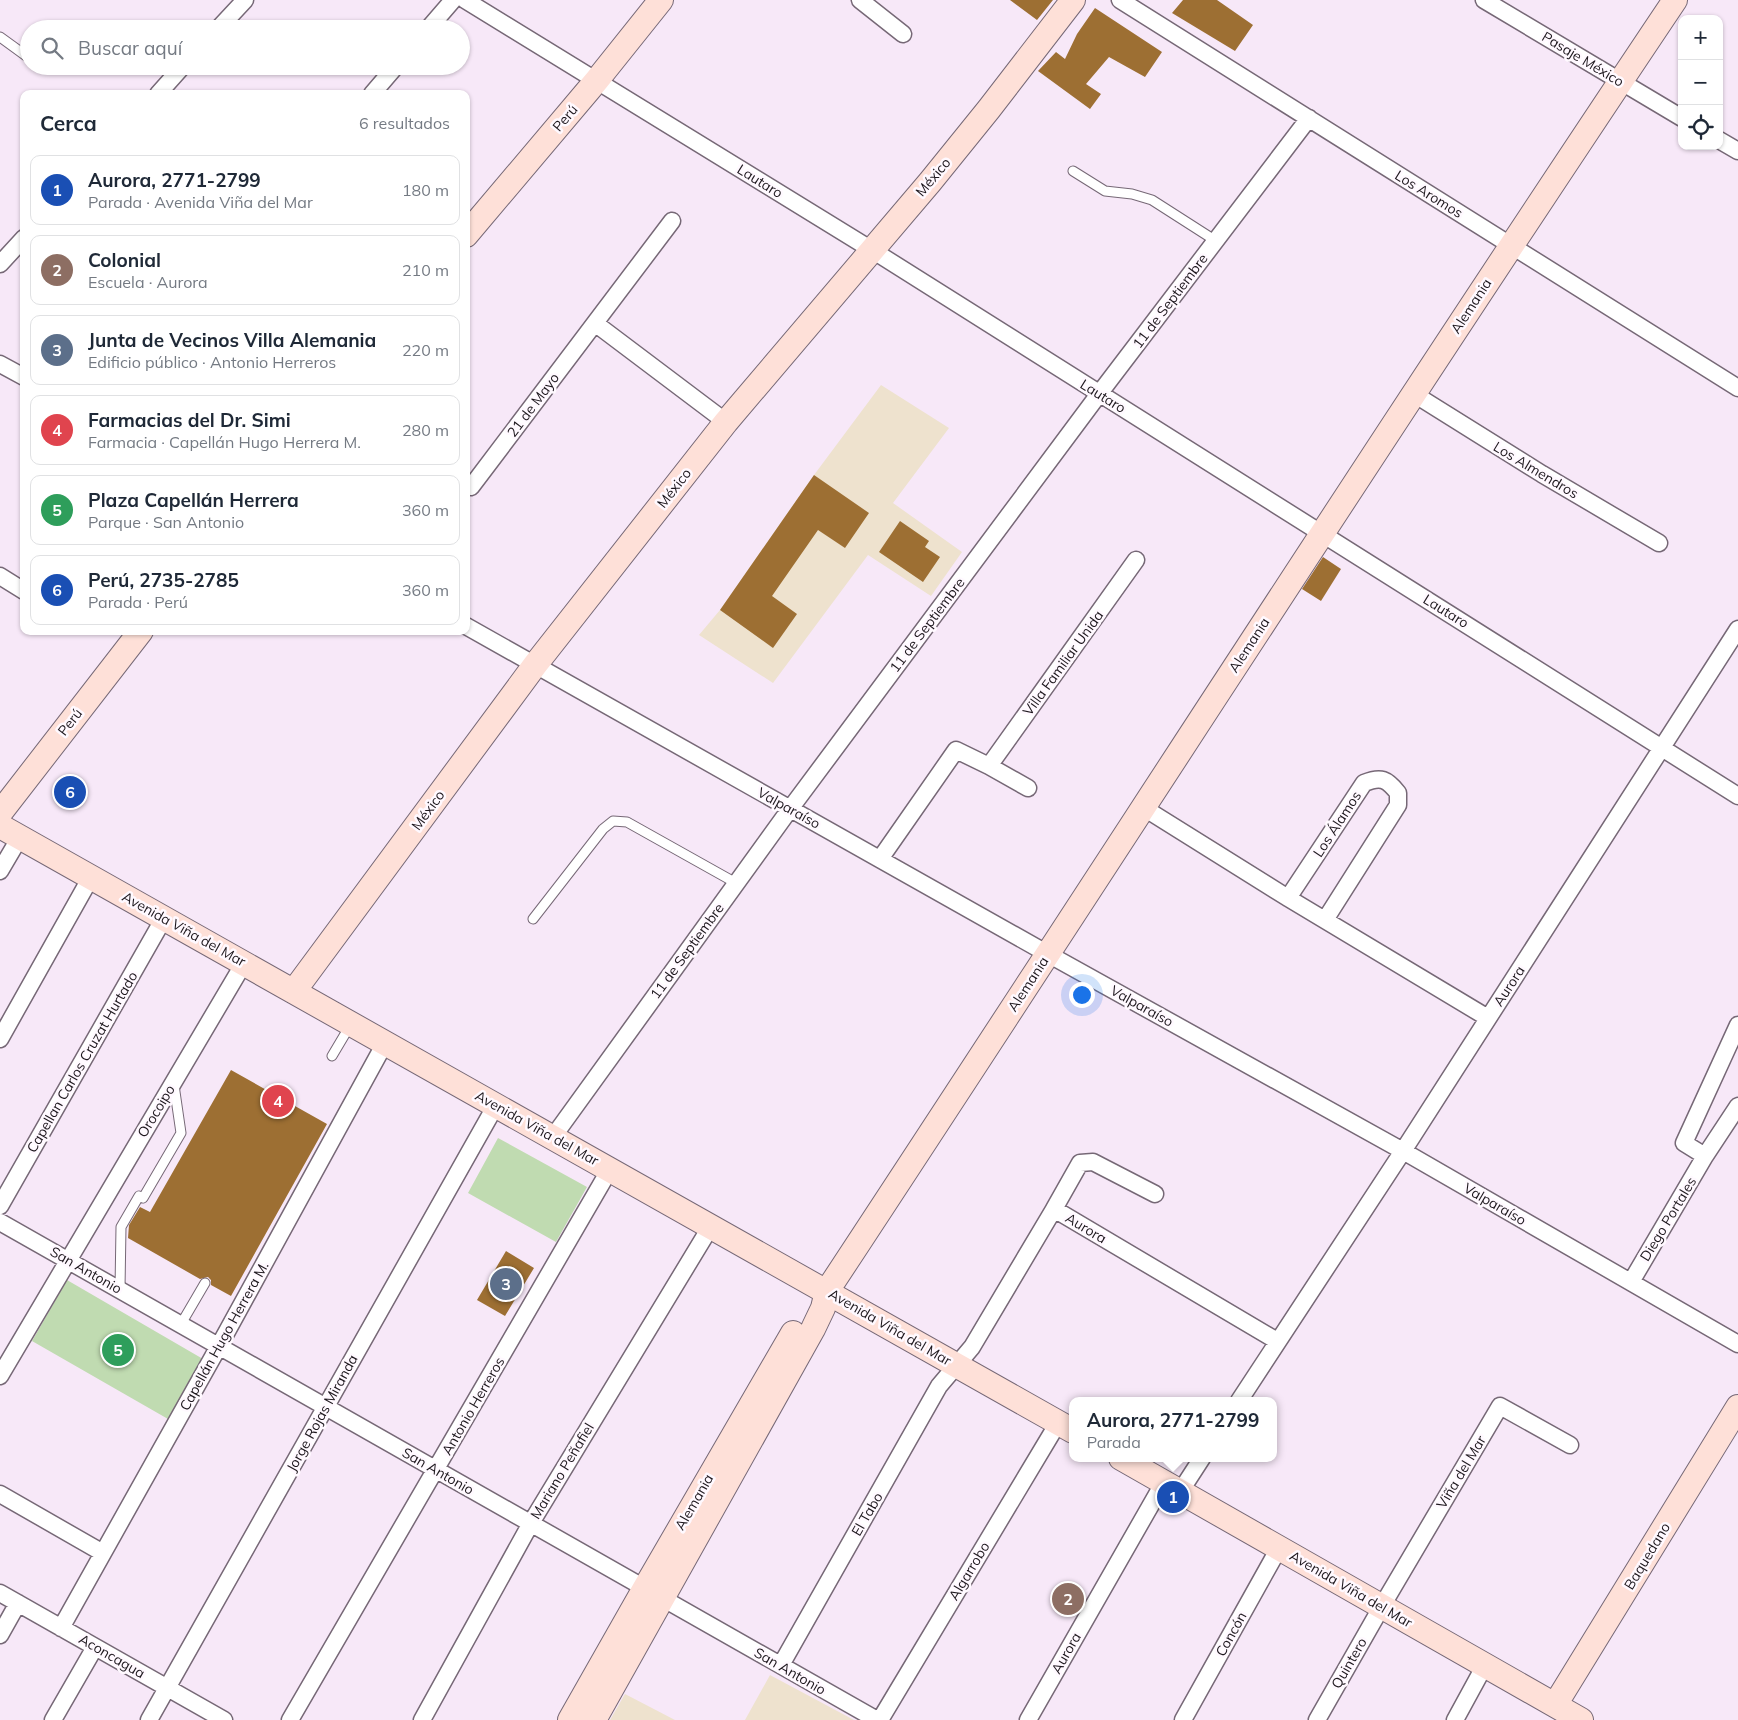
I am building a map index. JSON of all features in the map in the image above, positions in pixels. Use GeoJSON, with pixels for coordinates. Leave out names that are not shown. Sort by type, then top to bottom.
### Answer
{"type":"FeatureCollection","features":[{"type":"Feature","properties":{"kind":"main road","name":"Perú"},"geometry":{"type":"LineString","coordinates":[[470,230],[597,80],[661,0]]}},
{"type":"Feature","properties":{"kind":"main road","name":"México"},"geometry":{"type":"LineString","coordinates":[[294,992],[535,665],[726,422],[989,109],[1073,0]]}},
{"type":"Feature","properties":{"kind":"main road","name":"Alemania"},"geometry":{"type":"LineString","coordinates":[[594,1720],[654,1593],[803,1316],[814,1302],[827,1291],[1144,808],[1322,532],[1675,0]]}},
{"type":"Feature","properties":{"kind":"main road","name":"Perú"},"geometry":{"type":"LineString","coordinates":[[0,813],[138,635]]}},
{"type":"Feature","properties":{"kind":"main road","name":"Avenida Viña del Mar"},"geometry":{"type":"LineString","coordinates":[[10,831],[1066,1427]]}},
{"type":"Feature","properties":{"kind":"main road","name":"Baquedano"},"geometry":{"type":"LineString","coordinates":[[1555,1705],[1738,1407]]}},
{"type":"Feature","properties":{"kind":"main road","name":"Avenida Viña del Mar"},"geometry":{"type":"LineString","coordinates":[[1128,1462],[1581,1720]]}},
{"type":"Feature","properties":{"kind":"main road","name":"Alemania"},"geometry":{"type":"LineString","coordinates":[[570,1720],[654,1593]]}},
{"type":"Feature","properties":{"kind":"street"},"geometry":{"type":"LineString","coordinates":[[226,20],[245,0]]}},
{"type":"Feature","properties":{"kind":"street"},"geometry":{"type":"LineString","coordinates":[[436,20],[453,0]]}},
{"type":"Feature","properties":{"kind":"street","name":"Lautaro"},"geometry":{"type":"LineString","coordinates":[[465,0],[872,250],[1738,796]]}},
{"type":"Feature","properties":{"kind":"street"},"geometry":{"type":"LineString","coordinates":[[860,0],[903,34]]}},
{"type":"Feature","properties":{"kind":"street","name":"Los Aromos"},"geometry":{"type":"LineString","coordinates":[[1120,0],[1738,388]]}},
{"type":"Feature","properties":{"kind":"street","name":"Pasaje México"},"geometry":{"type":"LineString","coordinates":[[1484,0],[1678,116]]}},
{"type":"Feature","properties":{"kind":"street"},"geometry":{"type":"LineString","coordinates":[[162,90],[176,75]]}},
{"type":"Feature","properties":{"kind":"street"},"geometry":{"type":"LineString","coordinates":[[375,90],[388,75]]}},
{"type":"Feature","properties":{"kind":"street","name":"11 de Septiembre"},"geometry":{"type":"LineString","coordinates":[[553,1137],[790,809],[1099,394],[1308,118]]}},
{"type":"Feature","properties":{"kind":"street"},"geometry":{"type":"LineString","coordinates":[[1723,142],[1738,151]]}},
{"type":"Feature","properties":{"kind":"street","name":"21 de Mayo"},"geometry":{"type":"LineString","coordinates":[[471,487],[672,221]]}},
{"type":"Feature","properties":{"kind":"street"},"geometry":{"type":"LineString","coordinates":[[0,264],[20,242]]}},
{"type":"Feature","properties":{"kind":"street"},"geometry":{"type":"LineString","coordinates":[[596,324],[726,422]]}},
{"type":"Feature","properties":{"kind":"street"},"geometry":{"type":"LineString","coordinates":[[0,364],[20,375]]}},
{"type":"Feature","properties":{"kind":"street","name":"Los Almendros"},"geometry":{"type":"LineString","coordinates":[[1414,394],[1542,474],[1659,543]]}},
{"type":"Feature","properties":{"kind":"street","name":"Villa Familiar Unida"},"geometry":{"type":"LineString","coordinates":[[989,766],[1136,560]]}},
{"type":"Feature","properties":{"kind":"street"},"geometry":{"type":"LineString","coordinates":[[0,576],[20,588]]}},
{"type":"Feature","properties":{"kind":"street","name":"Valparaíso"},"geometry":{"type":"LineString","coordinates":[[470,628],[1048,954],[1403,1151],[1738,1344]]}},
{"type":"Feature","properties":{"kind":"street","name":"Aurora"},"geometry":{"type":"LineString","coordinates":[[1242,1397],[1403,1151],[1738,628]]}},
{"type":"Feature","properties":{"kind":"street"},"geometry":{"type":"LineString","coordinates":[[880,859],[956,750],[1028,788]]}},
{"type":"Feature","properties":{"kind":"street","name":"Los Álamos"},"geometry":{"type":"LineString","coordinates":[[1288,898],[1364,783],[1374,779],[1390,782],[1398,793],[1398,805],[1325,920]]}},
{"type":"Feature","properties":{"kind":"street"},"geometry":{"type":"LineString","coordinates":[[1144,808],[1288,898],[1488,1018]]}},
{"type":"Feature","properties":{"kind":"street"},"geometry":{"type":"LineString","coordinates":[[0,871],[10,831]]}},
{"type":"Feature","properties":{"kind":"street"},"geometry":{"type":"LineString","coordinates":[[0,1039],[91,877]]}},
{"type":"Feature","properties":{"kind":"street","name":"Capellan Carlos Cruzat Hurtado"},"geometry":{"type":"LineString","coordinates":[[0,1206],[164,918]]}},
{"type":"Feature","properties":{"kind":"street","name":"Orocoipo"},"geometry":{"type":"LineString","coordinates":[[0,1376],[244,963]]}},
{"type":"Feature","properties":{"kind":"street"},"geometry":{"type":"LineString","coordinates":[[1705,1156],[1684,1144],[1738,1026]]}},
{"type":"Feature","properties":{"kind":"street","name":"Capellán Hugo Herrera M."},"geometry":{"type":"LineString","coordinates":[[61,1628],[219,1346],[385,1043]]}},
{"type":"Feature","properties":{"kind":"street","name":"Jorge Rojas Miranda"},"geometry":{"type":"LineString","coordinates":[[149,1720],[496,1105]]}},
{"type":"Feature","properties":{"kind":"street","name":"Diego Portales"},"geometry":{"type":"LineString","coordinates":[[1631,1282],[1705,1156],[1738,1106]]}},
{"type":"Feature","properties":{"kind":"street"},"geometry":{"type":"LineString","coordinates":[[1054,1209],[1080,1163],[1086,1162],[1093,1162],[1155,1194]]}},
{"type":"Feature","properties":{"kind":"street","name":"Antonio Herreros"},"geometry":{"type":"LineString","coordinates":[[290,1720],[610,1169]]}},
{"type":"Feature","properties":{"kind":"street","name":"Aurora"},"geometry":{"type":"LineString","coordinates":[[956,1365],[972,1347],[1054,1209],[1277,1341]]}},
{"type":"Feature","properties":{"kind":"street","name":"San Antonio"},"geometry":{"type":"LineString","coordinates":[[0,1222],[879,1720]]}},
{"type":"Feature","properties":{"kind":"street","name":"Mariano Peñafiel"},"geometry":{"type":"LineString","coordinates":[[422,1720],[531,1523],[711,1226]]}},
{"type":"Feature","properties":{"kind":"street","name":"El Tabo"},"geometry":{"type":"LineString","coordinates":[[781,1665],[939,1386],[956,1365]]}},
{"type":"Feature","properties":{"kind":"street","name":"Viña del Mar"},"geometry":{"type":"LineString","coordinates":[[1382,1606],[1500,1406],[1570,1445]]}},
{"type":"Feature","properties":{"kind":"street","name":"Algarrobo"},"geometry":{"type":"LineString","coordinates":[[879,1720],[1066,1427]]}},
{"type":"Feature","properties":{"kind":"street","name":"Aurora"},"geometry":{"type":"LineString","coordinates":[[1028,1720],[1172,1487],[1198,1462]]}},
{"type":"Feature","properties":{"kind":"street"},"geometry":{"type":"LineString","coordinates":[[0,1494],[103,1553]]}},
{"type":"Feature","properties":{"kind":"street","name":"Concón"},"geometry":{"type":"LineString","coordinates":[[1183,1720],[1279,1548]]}},
{"type":"Feature","properties":{"kind":"street","name":"Aconcagua"},"geometry":{"type":"LineString","coordinates":[[0,1593],[224,1720]]}},
{"type":"Feature","properties":{"kind":"street"},"geometry":{"type":"LineString","coordinates":[[0,1635],[18,1603]]}},
{"type":"Feature","properties":{"kind":"street","name":"Quintero"},"geometry":{"type":"LineString","coordinates":[[1317,1720],[1382,1606]]}},
{"type":"Feature","properties":{"kind":"street"},"geometry":{"type":"LineString","coordinates":[[53,1720],[95,1647]]}},
{"type":"Feature","properties":{"kind":"street"},"geometry":{"type":"LineString","coordinates":[[1455,1720],[1485,1665]]}},
{"type":"Feature","properties":{"kind":"lane"},"geometry":{"type":"LineString","coordinates":[[0,37],[20,51]]}},
{"type":"Feature","properties":{"kind":"lane"},"geometry":{"type":"LineString","coordinates":[[1073,172],[1105,191],[1132,194],[1152,200],[1216,241]]}},
{"type":"Feature","properties":{"kind":"lane"},"geometry":{"type":"LineString","coordinates":[[533,919],[603,829],[613,821],[627,822],[736,884]]}},
{"type":"Feature","properties":{"kind":"lane"},"geometry":{"type":"LineString","coordinates":[[332,1056],[351,1024]]}},
{"type":"Feature","properties":{"kind":"lane"},"geometry":{"type":"LineString","coordinates":[[120,1289],[121,1228],[139,1196],[143,1198],[181,1133],[174,1082]]}},
{"type":"Feature","properties":{"kind":"lane"},"geometry":{"type":"LineString","coordinates":[[181,1324],[204,1283]]}},
{"type":"Feature","properties":{"kind":"shaded area"},"geometry":{"type":"Polygon","coordinates":[[[881,385],[949,428],[893,503],[962,552],[931,596],[868,555],[773,683],[699,635],[720,610],[814,475],[881,385]]]}},
{"type":"Feature","properties":{"kind":"shaded area"},"geometry":{"type":"Polygon","coordinates":[[[770,1675],[854,1720],[745,1720],[770,1675]]]}},
{"type":"Feature","properties":{"kind":"shaded area"},"geometry":{"type":"Polygon","coordinates":[[[625,1694],[675,1720],[610,1720],[625,1694]]]}},
{"type":"Feature","properties":{"kind":"green space"},"geometry":{"type":"Polygon","coordinates":[[[498,1138],[587,1187],[556,1242],[468,1193],[498,1138]]]}},
{"type":"Feature","properties":{"kind":"green space"},"geometry":{"type":"Polygon","coordinates":[[[67,1280],[203,1359],[168,1419],[32,1341],[67,1280]]]}},
{"type":"Feature","properties":{"kind":"building"},"geometry":{"type":"Polygon","coordinates":[[[1010,0],[1053,0],[1037,20],[1010,0]]]}},
{"type":"Feature","properties":{"kind":"building"},"geometry":{"type":"Polygon","coordinates":[[[1183,0],[1217,0],[1253,25],[1235,51],[1172,13],[1183,0]]]}},
{"type":"Feature","properties":{"kind":"building"},"geometry":{"type":"Polygon","coordinates":[[[1095,8],[1162,52],[1145,77],[1109,57],[1086,84],[1101,94],[1090,109],[1038,71],[1056,52],[1065,59],[1077,34],[1095,8]]]}},
{"type":"Feature","properties":{"kind":"building"},"geometry":{"type":"Polygon","coordinates":[[[814,475],[869,513],[845,548],[818,530],[772,596],[797,614],[773,648],[720,610],[814,475]]]}},
{"type":"Feature","properties":{"kind":"building"},"geometry":{"type":"Polygon","coordinates":[[[900,521],[929,541],[925,547],[940,557],[923,582],[879,552],[900,521]]]}},
{"type":"Feature","properties":{"kind":"building"},"geometry":{"type":"Polygon","coordinates":[[[1323,557],[1341,569],[1321,601],[1302,589],[1323,557]]]}},
{"type":"Feature","properties":{"kind":"building"},"geometry":{"type":"Polygon","coordinates":[[[231,1070],[327,1124],[231,1296],[211,1285],[211,1280],[208,1277],[200,1279],[128,1238],[129,1225],[140,1207],[150,1212],[231,1070]]]}},
{"type":"Feature","properties":{"kind":"building"},"geometry":{"type":"Polygon","coordinates":[[[506,1251],[534,1268],[505,1316],[477,1300],[506,1251]]]}},
{"type":"Feature","properties":{"kind":"place","name":"Perú, 2735-2785"},"geometry":{"type":"Point","coordinates":[70,792]}},
{"type":"Feature","properties":{"kind":"place","name":"Farmacias del Dr. Simi"},"geometry":{"type":"Point","coordinates":[278,1101]}},
{"type":"Feature","properties":{"kind":"place","name":"Junta de Vecinos Villa Alemania"},"geometry":{"type":"Point","coordinates":[506,1284]}},
{"type":"Feature","properties":{"kind":"place","name":"Plaza Capellán Herrera"},"geometry":{"type":"Point","coordinates":[118,1350]}},
{"type":"Feature","properties":{"kind":"place","name":"Aurora, 2771-2799"},"geometry":{"type":"Point","coordinates":[1173,1497]}},
{"type":"Feature","properties":{"kind":"place","name":"Colonial"},"geometry":{"type":"Point","coordinates":[1068,1599]}}]}
